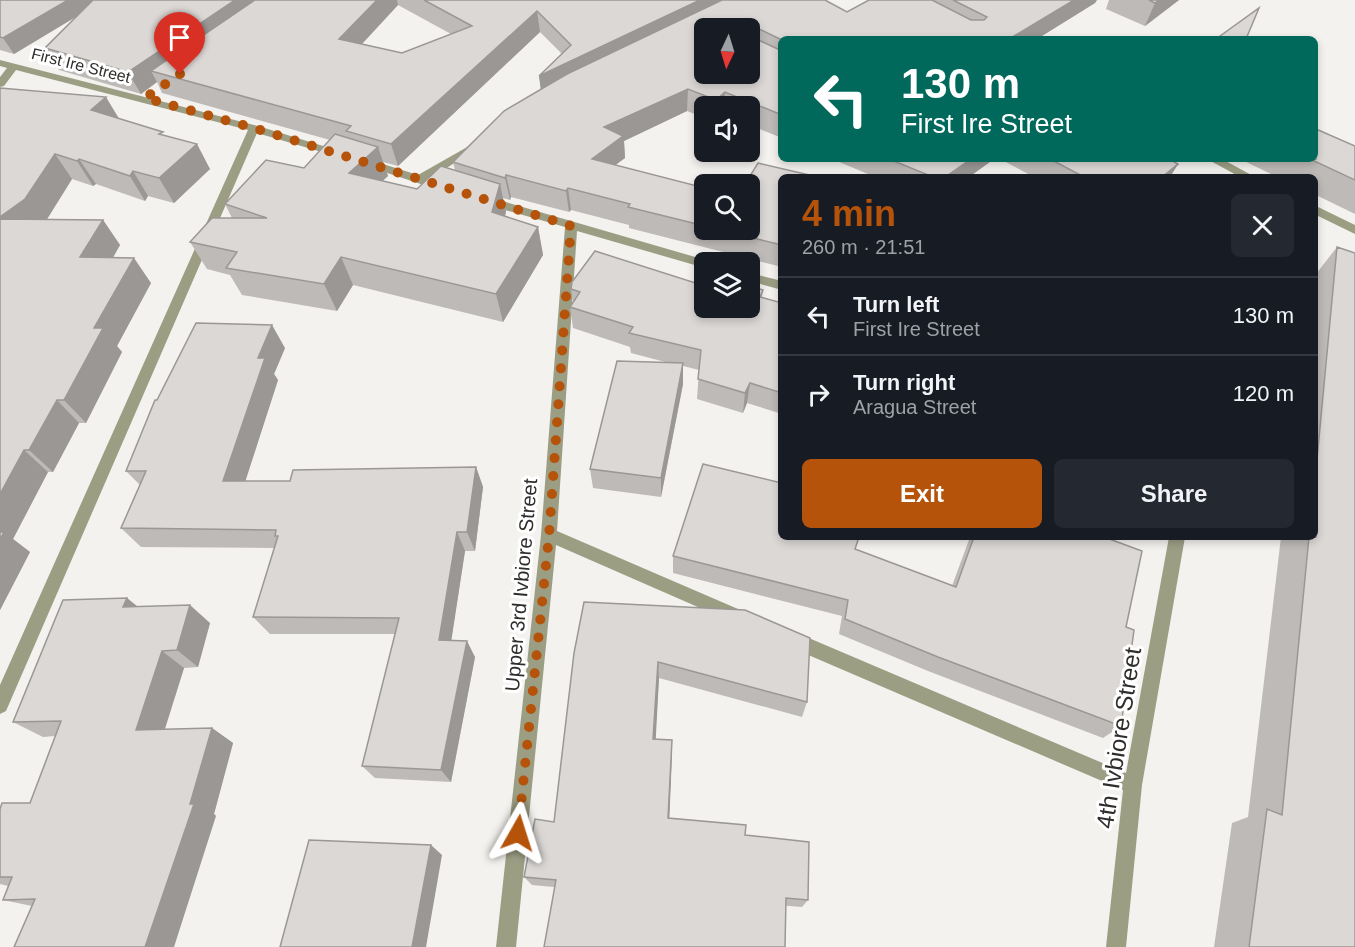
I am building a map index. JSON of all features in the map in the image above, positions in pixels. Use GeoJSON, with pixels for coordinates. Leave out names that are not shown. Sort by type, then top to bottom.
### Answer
{"type":"FeatureCollection","features":[{"type":"Feature","properties":{"kind":"street","name":"First Ire Street"},"geometry":{"type":"LineString","coordinates":[[0,63],[150,95],[452,190]]}},
{"type":"Feature","properties":{"kind":"street"},"geometry":{"type":"LineString","coordinates":[[0,84],[15,66]]}},
{"type":"Feature","properties":{"kind":"street"},"geometry":{"type":"LineString","coordinates":[[0,705],[254,128]]}},
{"type":"Feature","properties":{"kind":"street"},"geometry":{"type":"LineString","coordinates":[[419,180],[487,139]]}},
{"type":"Feature","properties":{"kind":"street"},"geometry":{"type":"LineString","coordinates":[[1219,162],[1241,174]]}},
{"type":"Feature","properties":{"kind":"street"},"geometry":{"type":"LineString","coordinates":[[473,196],[694,261]]}},
{"type":"Feature","properties":{"kind":"street"},"geometry":{"type":"LineString","coordinates":[[1318,211],[1355,230]]}},
{"type":"Feature","properties":{"kind":"street","name":"Upper 3rd Ivbiore Street"},"geometry":{"type":"LineString","coordinates":[[506,947],[549,536],[571,226]]}},
{"type":"Feature","properties":{"kind":"street"},"geometry":{"type":"LineString","coordinates":[[760,280],[778,285]]}},
{"type":"Feature","properties":{"kind":"street"},"geometry":{"type":"LineString","coordinates":[[549,536],[758,625]]}},
{"type":"Feature","properties":{"kind":"street","name":"4th Ivbiore Street"},"geometry":{"type":"LineString","coordinates":[[1116,947],[1133,785],[1176,540]]}},
{"type":"Feature","properties":{"kind":"street"},"geometry":{"type":"LineString","coordinates":[[780,634],[1133,785]]}},
{"type":"Feature","properties":{"kind":"building"},"geometry":{"type":"Polygon","coordinates":[[[0,0],[68,0],[3,38],[0,37],[0,0]]]}},
{"type":"Feature","properties":{"kind":"building"},"geometry":{"type":"Polygon","coordinates":[[[93,0],[235,0],[128,72],[45,48],[93,0]]]}},
{"type":"Feature","properties":{"kind":"building"},"geometry":{"type":"Polygon","coordinates":[[[255,0],[377,0],[339,39],[402,53],[472,26],[424,0],[700,0],[539,76],[571,45],[537,11],[391,144],[346,131],[351,126],[151,71],[255,0]]]}},
{"type":"Feature","properties":{"kind":"building"},"geometry":{"type":"Polygon","coordinates":[[[722,0],[825,0],[847,12],[869,0],[932,0],[971,20],[984,20],[987,17],[953,0],[1074,0],[1014,36],[778,36],[778,38],[760,29],[760,18],[694,18],[694,84],[760,84],[760,41],[778,49],[778,113],[760,106],[760,96],[735,96],[725,92],[720,96],[706,96],[688,89],[604,127],[623,136],[592,159],[694,185],[694,223],[628,207],[630,204],[568,188],[566,191],[506,175],[505,178],[453,162],[504,111],[567,74],[722,0]]]}},
{"type":"Feature","properties":{"kind":"building"},"geometry":{"type":"Polygon","coordinates":[[[1259,8],[1247,36],[1220,36],[1259,8]]]}},
{"type":"Feature","properties":{"kind":"building"},"geometry":{"type":"Polygon","coordinates":[[[0,88],[106,97],[91,110],[163,132],[159,134],[197,144],[159,178],[133,171],[130,176],[79,159],[77,161],[55,154],[25,199],[0,217],[0,88]]]}},
{"type":"Feature","properties":{"kind":"building"},"geometry":{"type":"Polygon","coordinates":[[[1318,130],[1355,146],[1355,180],[1316,162],[1318,130]]]}},
{"type":"Feature","properties":{"kind":"building"},"geometry":{"type":"Polygon","coordinates":[[[335,134],[378,147],[349,173],[417,189],[441,166],[500,184],[492,212],[538,227],[496,294],[341,257],[324,284],[226,268],[237,252],[190,242],[212,218],[267,218],[225,204],[266,160],[304,168],[335,134]]]}},
{"type":"Feature","properties":{"kind":"building"},"geometry":{"type":"Polygon","coordinates":[[[896,162],[967,162],[949,174],[926,174],[896,162]]]}},
{"type":"Feature","properties":{"kind":"building"},"geometry":{"type":"Polygon","coordinates":[[[1056,162],[1174,162],[1178,164],[1166,174],[1078,174],[1056,162]]]}},
{"type":"Feature","properties":{"kind":"building"},"geometry":{"type":"Polygon","coordinates":[[[758,163],[805,174],[778,174],[778,244],[760,240],[760,174],[751,174],[758,163]]]}},
{"type":"Feature","properties":{"kind":"building"},"geometry":{"type":"Polygon","coordinates":[[[0,219],[103,220],[80,257],[134,258],[94,328],[103,328],[64,400],[57,400],[29,450],[24,450],[0,494],[0,219]]]}},
{"type":"Feature","properties":{"kind":"building"},"geometry":{"type":"Polygon","coordinates":[[[1337,247],[1355,253],[1355,947],[1249,947],[1267,809],[1282,815],[1309,540],[1318,540],[1318,449],[1337,247]]]}},
{"type":"Feature","properties":{"kind":"building"},"geometry":{"type":"Polygon","coordinates":[[[595,251],[694,282],[694,318],[760,318],[760,297],[778,302],[778,392],[750,383],[745,393],[698,379],[701,350],[629,333],[633,327],[570,307],[580,292],[571,289],[572,282],[595,251]]]}},
{"type":"Feature","properties":{"kind":"building"},"geometry":{"type":"Polygon","coordinates":[[[196,323],[272,325],[258,358],[265,358],[223,481],[290,481],[293,470],[476,467],[467,532],[457,532],[439,640],[467,641],[441,770],[362,766],[399,618],[253,617],[278,536],[275,536],[276,530],[121,528],[146,471],[126,471],[155,400],[196,323]]]}},
{"type":"Feature","properties":{"kind":"building"},"geometry":{"type":"Polygon","coordinates":[[[617,361],[683,363],[661,478],[590,469],[617,361]]]}},
{"type":"Feature","properties":{"kind":"building"},"geometry":{"type":"Polygon","coordinates":[[[703,464],[778,482],[778,540],[858,540],[855,549],[956,587],[973,540],[1112,540],[1142,551],[1126,627],[1134,630],[1121,726],[938,657],[845,619],[848,600],[673,556],[703,464]]]}},
{"type":"Feature","properties":{"kind":"building"},"geometry":{"type":"Polygon","coordinates":[[[127,598],[123,607],[190,605],[177,650],[162,651],[136,730],[212,728],[190,804],[194,804],[145,947],[14,947],[35,899],[3,900],[12,877],[0,877],[0,809],[2,803],[30,803],[61,721],[13,722],[63,600],[127,598]]]}},
{"type":"Feature","properties":{"kind":"building"},"geometry":{"type":"Polygon","coordinates":[[[584,602],[745,610],[810,638],[807,702],[658,662],[653,739],[672,740],[668,818],[746,825],[745,835],[809,842],[808,900],[786,898],[785,947],[544,947],[556,880],[524,877],[535,819],[554,822],[574,653],[584,602]]]}},
{"type":"Feature","properties":{"kind":"building"},"geometry":{"type":"Polygon","coordinates":[[[309,840],[431,845],[412,947],[280,947],[309,840]]]}},
{"type":"Feature","properties":{"kind":"route"},"geometry":{"type":"LineString","coordinates":[[180,74],[145,98],[254,128],[571,226],[549,536],[518,833]]}}]}
